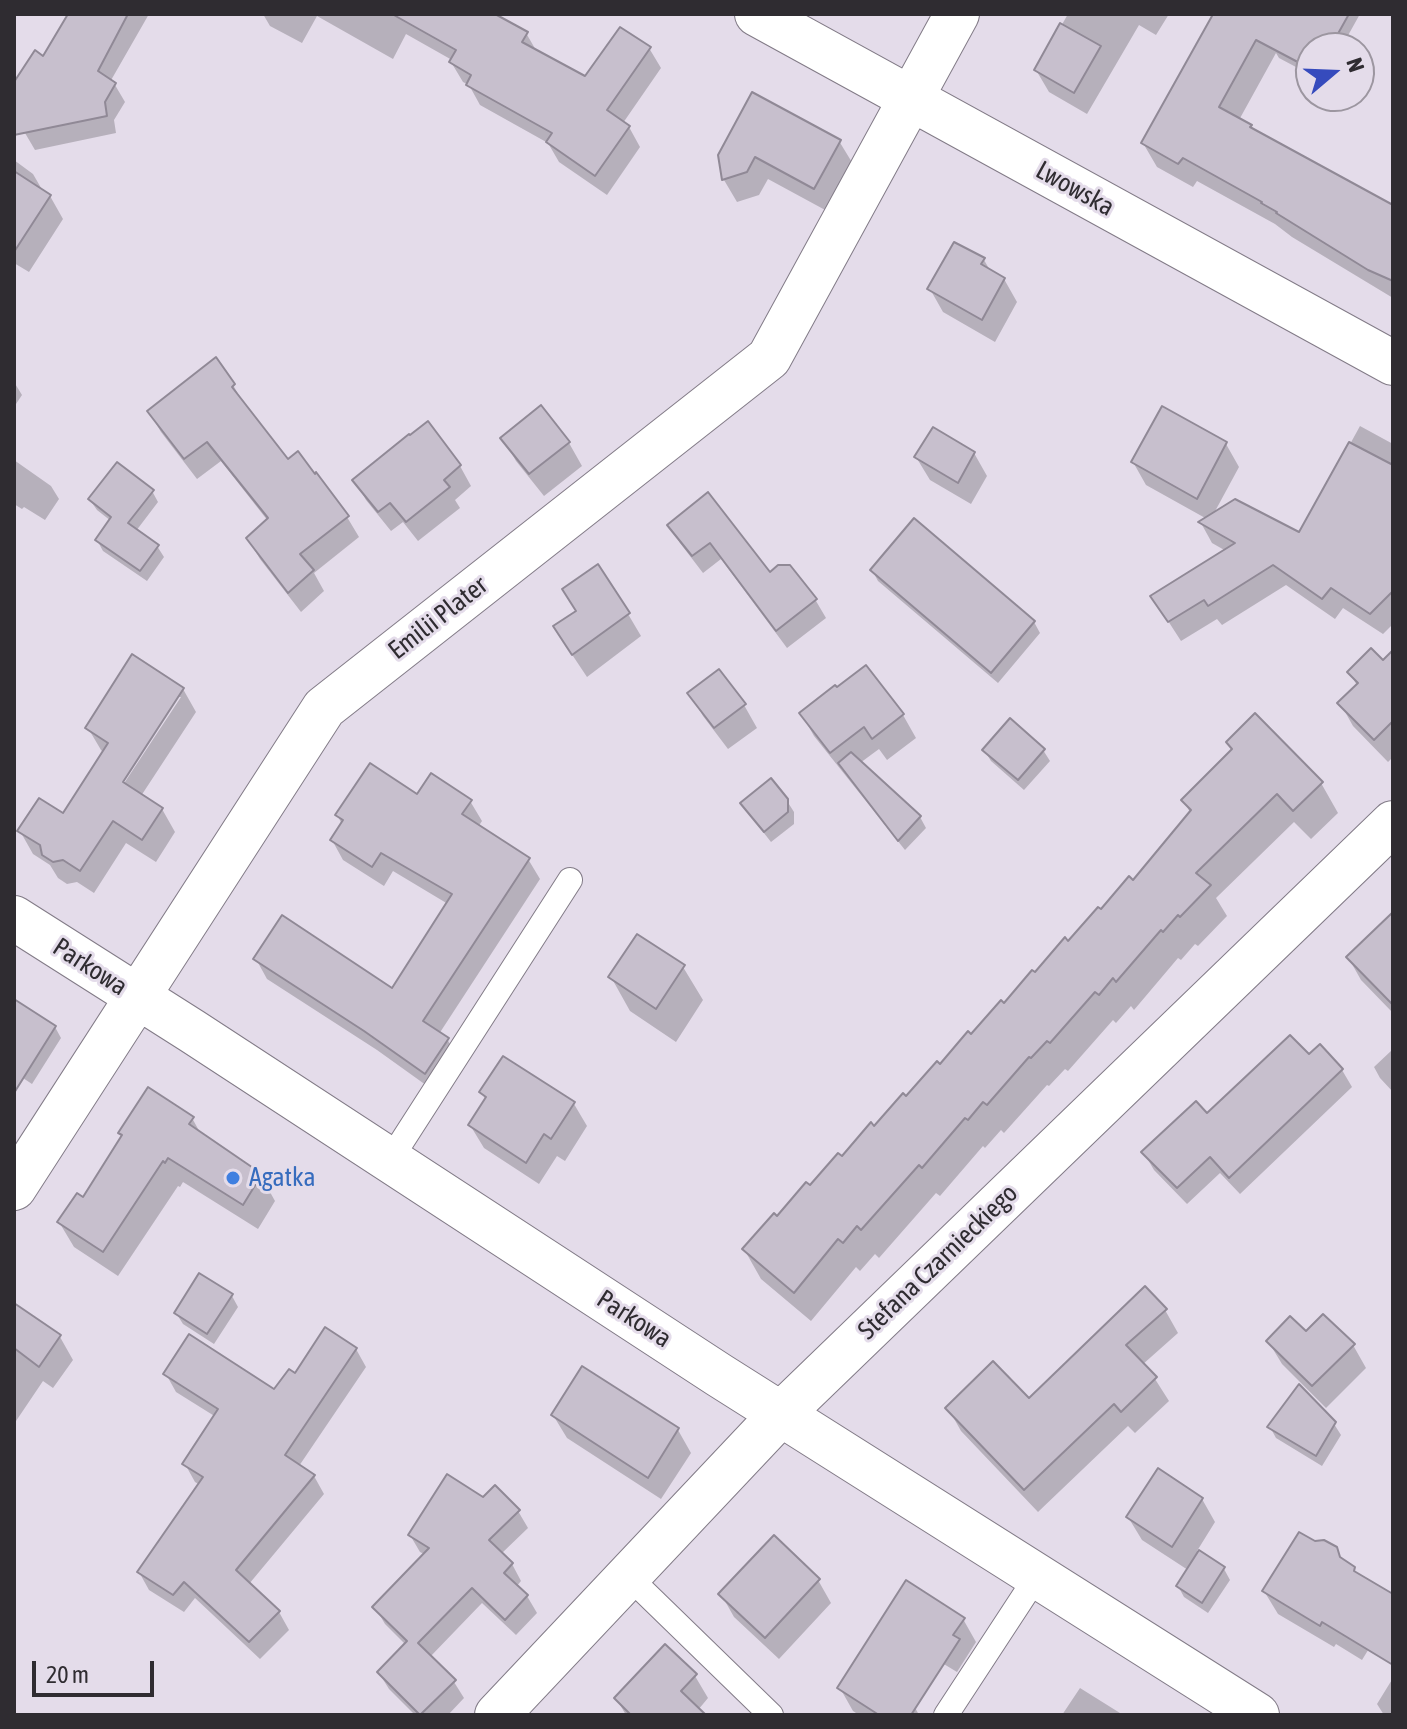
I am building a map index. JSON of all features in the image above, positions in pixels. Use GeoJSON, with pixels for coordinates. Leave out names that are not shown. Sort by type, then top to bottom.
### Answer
{"type":"FeatureCollection","features":[{"type":"Feature","properties":{"kind":"street","name":"Lwowska"},"geometry":{"type":"LineString","coordinates":[[757,14],[1393,363]]}},
{"type":"Feature","properties":{"kind":"street","name":"Emilii Plater"},"geometry":{"type":"LineString","coordinates":[[14,1188],[324,708],[769,358],[957,14]]}},
{"type":"Feature","properties":{"kind":"street","name":"Stefana Czarnieckiego"},"geometry":{"type":"LineString","coordinates":[[497,1715],[781,1414],[1393,823]]}},
{"type":"Feature","properties":{"kind":"street","name":"Parkowa"},"geometry":{"type":"LineString","coordinates":[[14,918],[781,1414],[1257,1715]]}},
{"type":"Feature","properties":{"kind":"lane"},"geometry":{"type":"LineString","coordinates":[[390,1160],[570,880]]}},
{"type":"Feature","properties":{"kind":"lane"},"geometry":{"type":"LineString","coordinates":[[628,1576],[771,1715]]}},
{"type":"Feature","properties":{"kind":"lane"},"geometry":{"type":"LineString","coordinates":[[946,1715],[1037,1576]]}},
{"type":"Feature","properties":{"kind":"building"},"geometry":{"type":"Polygon","coordinates":[[[68,14],[128,14],[98,71],[116,83],[105,102],[107,116],[14,135],[14,82],[35,50],[43,56],[68,14]]]}},
{"type":"Feature","properties":{"kind":"building"},"geometry":{"type":"Polygon","coordinates":[[[392,14],[495,14],[528,32],[522,42],[585,76],[620,27],[651,47],[607,110],[630,126],[595,176],[546,142],[552,133],[466,85],[471,75],[449,62],[456,50],[392,14]]]}},
{"type":"Feature","properties":{"kind":"building"},"geometry":{"type":"Polygon","coordinates":[[[1209,14],[1349,14],[1339,32],[1295,32],[1295,61],[1256,40],[1219,107],[1393,205],[1393,281],[1368,270],[1262,202],[1183,158],[1178,164],[1141,143],[1212,16],[1209,14]]]}},
{"type":"Feature","properties":{"kind":"building"},"geometry":{"type":"Polygon","coordinates":[[[1060,23],[1101,46],[1074,93],[1034,70],[1060,23]]]}},
{"type":"Feature","properties":{"kind":"building"},"geometry":{"type":"Polygon","coordinates":[[[752,92],[841,140],[814,189],[755,157],[747,172],[722,180],[718,155],[752,92]]]}},
{"type":"Feature","properties":{"kind":"building"},"geometry":{"type":"Polygon","coordinates":[[[14,171],[51,195],[14,252],[14,171]]]}},
{"type":"Feature","properties":{"kind":"building"},"geometry":{"type":"Polygon","coordinates":[[[954,242],[985,258],[981,264],[1005,278],[982,320],[927,289],[954,242]]]}},
{"type":"Feature","properties":{"kind":"building"},"geometry":{"type":"Polygon","coordinates":[[[216,357],[235,384],[232,387],[288,459],[298,451],[349,516],[300,554],[314,570],[288,593],[246,538],[268,518],[207,442],[184,459],[147,411],[216,357]]]}},
{"type":"Feature","properties":{"kind":"building"},"geometry":{"type":"Polygon","coordinates":[[[541,405],[570,442],[529,474],[500,438],[541,405]]]}},
{"type":"Feature","properties":{"kind":"building"},"geometry":{"type":"Polygon","coordinates":[[[1162,406],[1227,442],[1197,499],[1131,462],[1162,406]]]}},
{"type":"Feature","properties":{"kind":"building"},"geometry":{"type":"Polygon","coordinates":[[[428,421],[461,465],[444,480],[450,487],[406,522],[390,503],[378,512],[352,480],[428,421]]]}},
{"type":"Feature","properties":{"kind":"building"},"geometry":{"type":"Polygon","coordinates":[[[933,427],[975,452],[958,483],[914,457],[933,427]]]}},
{"type":"Feature","properties":{"kind":"building"},"geometry":{"type":"Polygon","coordinates":[[[1349,442],[1393,465],[1393,591],[1370,614],[1331,588],[1322,599],[1273,565],[1208,606],[1204,600],[1168,622],[1150,596],[1235,543],[1198,522],[1235,499],[1299,532],[1349,442]]]}},
{"type":"Feature","properties":{"kind":"building"},"geometry":{"type":"Polygon","coordinates":[[[117,462],[154,490],[128,523],[159,545],[140,571],[95,540],[111,517],[88,499],[117,462]]]}},
{"type":"Feature","properties":{"kind":"building"},"geometry":{"type":"Polygon","coordinates":[[[708,492],[770,572],[778,565],[790,565],[817,599],[776,631],[710,543],[692,556],[667,525],[708,492]]]}},
{"type":"Feature","properties":{"kind":"building"},"geometry":{"type":"Polygon","coordinates":[[[914,518],[1035,621],[991,673],[870,570],[914,518]]]}},
{"type":"Feature","properties":{"kind":"building"},"geometry":{"type":"Polygon","coordinates":[[[598,564],[630,613],[572,655],[553,626],[576,611],[562,589],[598,564]]]}},
{"type":"Feature","properties":{"kind":"building"},"geometry":{"type":"Polygon","coordinates":[[[1371,648],[1383,660],[1393,650],[1393,721],[1374,740],[1337,703],[1358,683],[1347,672],[1371,648]]]}},
{"type":"Feature","properties":{"kind":"building"},"geometry":{"type":"Polygon","coordinates":[[[132,654],[184,688],[123,782],[163,808],[142,840],[113,821],[80,871],[63,860],[53,862],[42,855],[40,845],[17,831],[39,798],[63,813],[108,743],[85,728],[132,654]]]}},
{"type":"Feature","properties":{"kind":"building"},"geometry":{"type":"Polygon","coordinates":[[[866,665],[904,714],[872,739],[864,727],[830,753],[799,713],[866,665]]]}},
{"type":"Feature","properties":{"kind":"building"},"geometry":{"type":"Polygon","coordinates":[[[719,669],[746,704],[714,728],[687,693],[719,669]]]}},
{"type":"Feature","properties":{"kind":"building"},"geometry":{"type":"Polygon","coordinates":[[[1255,713],[1323,782],[1293,811],[1277,794],[1196,873],[1211,885],[1180,917],[1178,915],[1163,932],[1161,930],[1116,982],[1113,978],[1099,995],[1095,992],[1050,1043],[1047,1041],[1029,1057],[987,1105],[983,1102],[968,1120],[965,1118],[922,1168],[919,1165],[861,1230],[857,1226],[843,1243],[838,1239],[794,1293],[742,1249],[774,1213],[777,1216],[806,1182],[810,1185],[838,1153],[842,1156],[871,1122],[874,1126],[937,1061],[940,1064],[968,1031],[971,1034],[1001,1000],[1004,1003],[1065,937],[1068,941],[1098,907],[1101,909],[1129,876],[1133,880],[1191,810],[1181,800],[1232,749],[1226,742],[1255,713]]]}},
{"type":"Feature","properties":{"kind":"building"},"geometry":{"type":"Polygon","coordinates":[[[1010,718],[1045,749],[1018,780],[982,750],[1010,718]]]}},
{"type":"Feature","properties":{"kind":"building"},"geometry":{"type":"Polygon","coordinates":[[[851,752],[921,816],[898,841],[838,763],[851,752]]]}},
{"type":"Feature","properties":{"kind":"building"},"geometry":{"type":"Polygon","coordinates":[[[370,763],[417,794],[431,773],[472,800],[462,814],[530,858],[423,1021],[449,1038],[425,1074],[253,959],[282,915],[392,988],[452,894],[381,853],[372,867],[330,840],[343,820],[335,815],[370,763]]]}},
{"type":"Feature","properties":{"kind":"building"},"geometry":{"type":"Polygon","coordinates":[[[771,778],[788,799],[788,812],[764,832],[740,803],[771,778]]]}},
{"type":"Feature","properties":{"kind":"building"},"geometry":{"type":"Polygon","coordinates":[[[1393,912],[1393,1005],[1346,957],[1393,912]]]}},
{"type":"Feature","properties":{"kind":"building"},"geometry":{"type":"Polygon","coordinates":[[[637,934],[685,965],[656,1009],[608,977],[637,934]]]}},
{"type":"Feature","properties":{"kind":"building"},"geometry":{"type":"Polygon","coordinates":[[[14,999],[56,1026],[14,1093],[14,999]]]}},
{"type":"Feature","properties":{"kind":"building"},"geometry":{"type":"Polygon","coordinates":[[[1290,1035],[1309,1054],[1320,1044],[1343,1069],[1229,1178],[1210,1157],[1177,1188],[1141,1152],[1196,1101],[1207,1113],[1290,1035]]]}},
{"type":"Feature","properties":{"kind":"building"},"geometry":{"type":"Polygon","coordinates":[[[503,1056],[575,1102],[551,1139],[544,1134],[526,1163],[468,1125],[486,1097],[479,1092],[503,1056]]]}},
{"type":"Feature","properties":{"kind":"building"},"geometry":{"type":"Polygon","coordinates":[[[148,1087],[194,1117],[189,1124],[262,1174],[243,1205],[168,1158],[165,1163],[163,1161],[103,1252],[57,1222],[77,1193],[83,1197],[122,1135],[118,1133],[148,1087]]]}},
{"type":"Feature","properties":{"kind":"building"},"geometry":{"type":"Polygon","coordinates":[[[199,1273],[233,1294],[207,1334],[174,1313],[199,1273]]]}},
{"type":"Feature","properties":{"kind":"building"},"geometry":{"type":"Polygon","coordinates":[[[1145,1286],[1167,1309],[1126,1345],[1157,1377],[1121,1412],[1114,1404],[1024,1490],[945,1408],[993,1361],[1029,1398],[1145,1286]]]}},
{"type":"Feature","properties":{"kind":"building"},"geometry":{"type":"Polygon","coordinates":[[[14,1303],[61,1335],[39,1367],[14,1348],[14,1303]]]}},
{"type":"Feature","properties":{"kind":"building"},"geometry":{"type":"Polygon","coordinates":[[[1323,1314],[1355,1344],[1312,1386],[1266,1341],[1290,1316],[1306,1331],[1323,1314]]]}},
{"type":"Feature","properties":{"kind":"building"},"geometry":{"type":"Polygon","coordinates":[[[325,1327],[357,1348],[285,1455],[315,1475],[236,1570],[280,1611],[249,1642],[184,1582],[173,1595],[137,1572],[203,1477],[182,1464],[218,1409],[163,1374],[189,1334],[274,1389],[289,1369],[295,1373],[325,1327]]]}},
{"type":"Feature","properties":{"kind":"building"},"geometry":{"type":"Polygon","coordinates":[[[582,1366],[679,1428],[648,1478],[551,1415],[582,1366]]]}},
{"type":"Feature","properties":{"kind":"building"},"geometry":{"type":"Polygon","coordinates":[[[1299,1384],[1336,1422],[1316,1456],[1267,1427],[1299,1384]]]}},
{"type":"Feature","properties":{"kind":"building"},"geometry":{"type":"Polygon","coordinates":[[[1158,1468],[1203,1498],[1172,1547],[1126,1517],[1158,1468]]]}},
{"type":"Feature","properties":{"kind":"building"},"geometry":{"type":"Polygon","coordinates":[[[447,1474],[483,1497],[495,1485],[520,1510],[489,1540],[513,1563],[504,1573],[528,1595],[505,1620],[472,1588],[418,1643],[456,1680],[420,1715],[377,1672],[407,1641],[372,1607],[429,1548],[408,1535],[447,1474]]]}},
{"type":"Feature","properties":{"kind":"building"},"geometry":{"type":"Polygon","coordinates":[[[1299,1532],[1315,1541],[1324,1540],[1337,1547],[1340,1557],[1355,1567],[1354,1571],[1393,1594],[1393,1665],[1322,1622],[1320,1626],[1262,1591],[1299,1532]]]}},
{"type":"Feature","properties":{"kind":"building"},"geometry":{"type":"Polygon","coordinates":[[[774,1535],[820,1579],[765,1638],[718,1594],[774,1535]]]}},
{"type":"Feature","properties":{"kind":"building"},"geometry":{"type":"Polygon","coordinates":[[[1199,1550],[1225,1567],[1202,1603],[1176,1586],[1199,1550]]]}},
{"type":"Feature","properties":{"kind":"building"},"geometry":{"type":"Polygon","coordinates":[[[906,1580],[965,1618],[953,1635],[960,1639],[911,1715],[879,1715],[837,1688],[906,1580]]]}},
{"type":"Feature","properties":{"kind":"building"},"geometry":{"type":"Polygon","coordinates":[[[665,1644],[697,1674],[681,1691],[706,1715],[631,1715],[614,1698],[665,1644]]]}},
{"type":"Feature","properties":{"kind":"place","name":"Agatka"},"geometry":{"type":"Point","coordinates":[233,1178]}}]}
